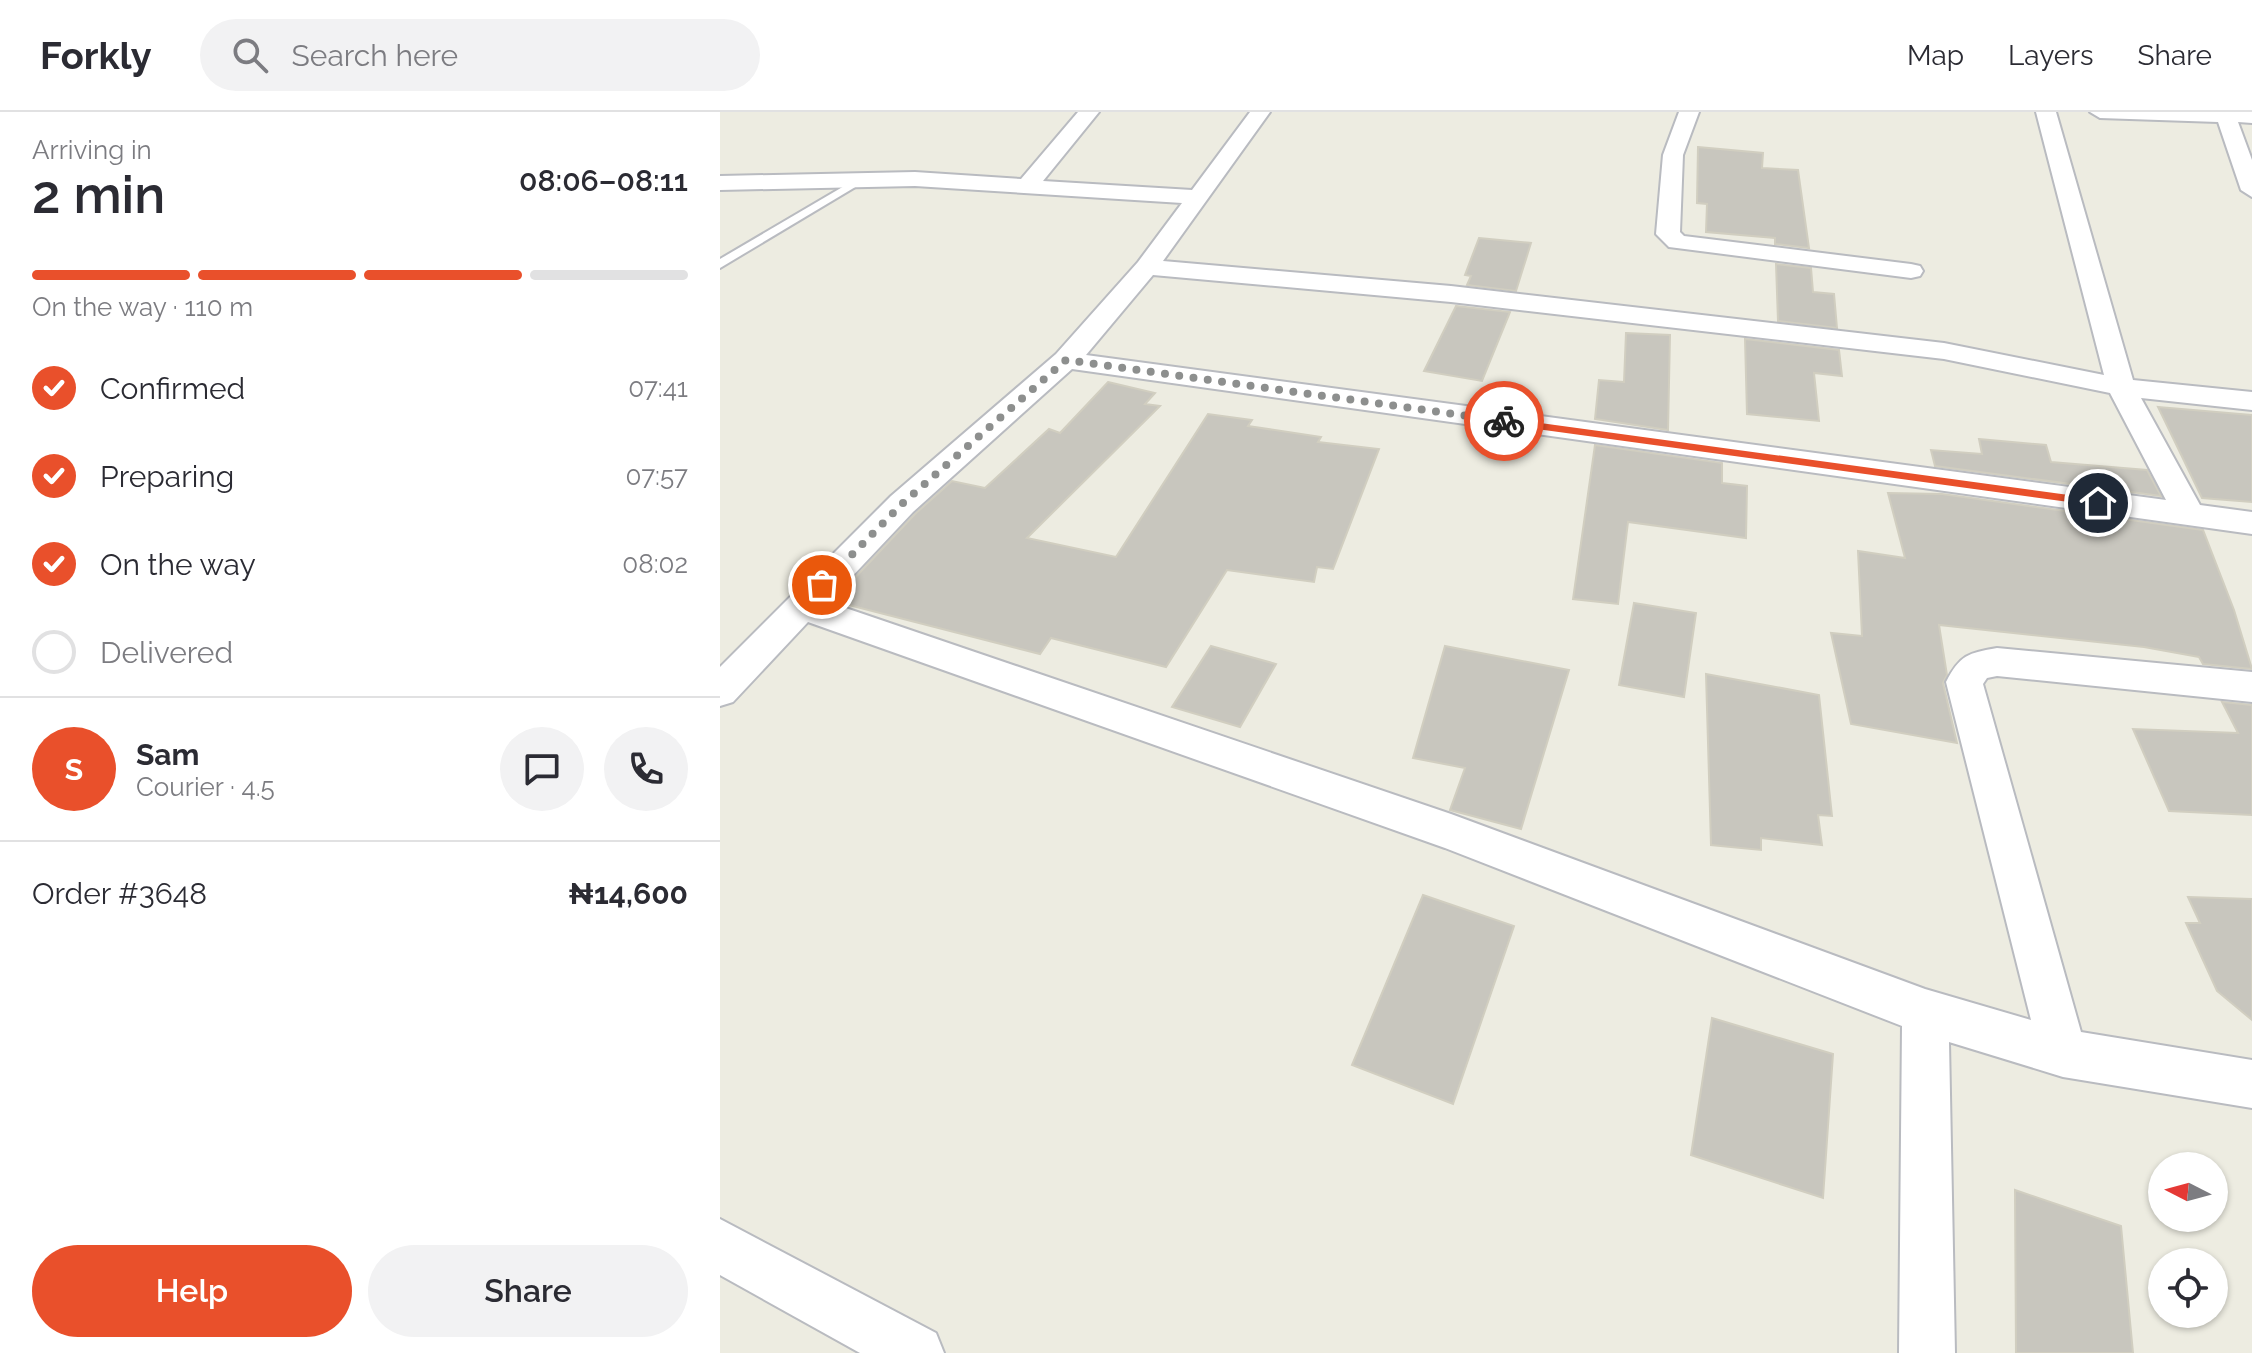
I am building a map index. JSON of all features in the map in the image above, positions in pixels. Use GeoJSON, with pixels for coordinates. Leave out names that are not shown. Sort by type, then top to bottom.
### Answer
{"type":"FeatureCollection","features":[{"type":"Feature","properties":{"kind":"street"},"geometry":{"type":"LineString","coordinates":[[1029,184],[1089,112]]}},
{"type":"Feature","properties":{"kind":"street"},"geometry":{"type":"LineString","coordinates":[[720,691],[902,504],[1066,360],[1147,267],[1260,112]]}},
{"type":"Feature","properties":{"kind":"street"},"geometry":{"type":"LineString","coordinates":[[1689,112],[1673,155],[1668,234],[1677,242],[1911,271]]}},
{"type":"Feature","properties":{"kind":"street"},"geometry":{"type":"LineString","coordinates":[[2046,112],[2121,387],[2190,515]]}},
{"type":"Feature","properties":{"kind":"street"},"geometry":{"type":"LineString","coordinates":[[2100,112],[2252,117]]}},
{"type":"Feature","properties":{"kind":"street"},"geometry":{"type":"LineString","coordinates":[[2226,116],[2252,190]]}},
{"type":"Feature","properties":{"kind":"street"},"geometry":{"type":"LineString","coordinates":[[720,183],[863,178],[1029,184],[1198,197]]}},
{"type":"Feature","properties":{"kind":"street"},"geometry":{"type":"LineString","coordinates":[[1147,267],[1466,296],[1944,351],[2121,387],[2252,401]]}},
{"type":"Feature","properties":{"kind":"street"},"geometry":{"type":"LineString","coordinates":[[1066,360],[2252,523]]}},
{"type":"Feature","properties":{"kind":"street"},"geometry":{"type":"LineString","coordinates":[[801,606],[1451,832],[1925,1012],[2063,1053],[2252,1084]]}},
{"type":"Feature","properties":{"kind":"street"},"geometry":{"type":"LineString","coordinates":[[2063,1053],[1964,682],[1976,666],[1997,662],[2252,687]]}},
{"type":"Feature","properties":{"kind":"street"},"geometry":{"type":"LineString","coordinates":[[1925,1012],[1927,1353]]}},
{"type":"Feature","properties":{"kind":"street"},"geometry":{"type":"LineString","coordinates":[[720,1246],[916,1353]]}},
{"type":"Feature","properties":{"kind":"lane"},"geometry":{"type":"LineString","coordinates":[[720,264],[863,178]]}},
{"type":"Feature","properties":{"kind":"building"},"geometry":{"type":"Polygon","coordinates":[[[1698,147],[1763,153],[1762,168],[1798,170],[1809,248],[1775,244],[1775,238],[1706,232],[1707,204],[1697,203],[1698,147]]]}},
{"type":"Feature","properties":{"kind":"building"},"geometry":{"type":"Polygon","coordinates":[[[1479,238],[1531,243],[1516,291],[1467,285],[1471,276],[1465,275],[1479,238]]]}},
{"type":"Feature","properties":{"kind":"building"},"geometry":{"type":"Polygon","coordinates":[[[1776,264],[1811,268],[1813,292],[1834,294],[1837,328],[1778,321],[1776,264]]]}},
{"type":"Feature","properties":{"kind":"building"},"geometry":{"type":"Polygon","coordinates":[[[1456,306],[1510,312],[1482,381],[1424,371],[1456,306]]]}},
{"type":"Feature","properties":{"kind":"building"},"geometry":{"type":"Polygon","coordinates":[[[1626,333],[1670,335],[1668,430],[1595,419],[1599,380],[1624,382],[1626,333]]]}},
{"type":"Feature","properties":{"kind":"building"},"geometry":{"type":"Polygon","coordinates":[[[1745,339],[1839,350],[1842,376],[1814,373],[1819,421],[1747,414],[1745,339]]]}},
{"type":"Feature","properties":{"kind":"building"},"geometry":{"type":"Polygon","coordinates":[[[1108,382],[1155,393],[1145,404],[1160,406],[1027,538],[1116,557],[1208,414],[1252,420],[1248,426],[1321,437],[1318,442],[1379,449],[1333,569],[1317,567],[1314,582],[1227,570],[1166,667],[1051,638],[1040,654],[833,601],[915,514],[952,481],[985,488],[1049,429],[1060,433],[1108,382]]]}},
{"type":"Feature","properties":{"kind":"building"},"geometry":{"type":"Polygon","coordinates":[[[2158,407],[2252,415],[2252,502],[2202,498],[2158,407]]]}},
{"type":"Feature","properties":{"kind":"building"},"geometry":{"type":"Polygon","coordinates":[[[1979,439],[2046,445],[2051,462],[2147,470],[2161,496],[1935,466],[1931,450],[1982,454],[1979,439]]]}},
{"type":"Feature","properties":{"kind":"building"},"geometry":{"type":"Polygon","coordinates":[[[1595,445],[1722,463],[1722,483],[1747,486],[1746,538],[1628,522],[1618,604],[1573,599],[1595,445]]]}},
{"type":"Feature","properties":{"kind":"building"},"geometry":{"type":"Polygon","coordinates":[[[1888,493],[1942,494],[2203,530],[2234,610],[2252,669],[2203,664],[2199,657],[2144,647],[1939,625],[1947,675],[1943,683],[1957,743],[1851,724],[1831,633],[1862,636],[1858,551],[1905,558],[1888,493]]]}},
{"type":"Feature","properties":{"kind":"building"},"geometry":{"type":"Polygon","coordinates":[[[1634,603],[1696,613],[1684,697],[1619,685],[1634,603]]]}},
{"type":"Feature","properties":{"kind":"building"},"geometry":{"type":"Polygon","coordinates":[[[1211,646],[1276,664],[1240,727],[1172,707],[1211,646]]]}},
{"type":"Feature","properties":{"kind":"building"},"geometry":{"type":"Polygon","coordinates":[[[1445,646],[1569,670],[1521,829],[1450,810],[1465,768],[1413,758],[1445,646]]]}},
{"type":"Feature","properties":{"kind":"building"},"geometry":{"type":"Polygon","coordinates":[[[1706,674],[1819,695],[1832,816],[1818,815],[1822,845],[1761,838],[1761,850],[1711,845],[1706,674]]]}},
{"type":"Feature","properties":{"kind":"building"},"geometry":{"type":"Polygon","coordinates":[[[2222,702],[2252,705],[2252,815],[2169,811],[2133,729],[2238,733],[2222,702]]]}},
{"type":"Feature","properties":{"kind":"building"},"geometry":{"type":"Polygon","coordinates":[[[1423,895],[1514,926],[1453,1104],[1352,1065],[1423,895]]]}},
{"type":"Feature","properties":{"kind":"building"},"geometry":{"type":"Polygon","coordinates":[[[2188,897],[2252,899],[2252,1020],[2217,991],[2186,923],[2200,923],[2188,897]]]}},
{"type":"Feature","properties":{"kind":"building"},"geometry":{"type":"Polygon","coordinates":[[[1712,1018],[1833,1054],[1823,1198],[1691,1155],[1712,1018]]]}},
{"type":"Feature","properties":{"kind":"building"},"geometry":{"type":"Polygon","coordinates":[[[2015,1190],[2121,1226],[2133,1353],[2016,1353],[2015,1190]]]}},
{"type":"Feature","properties":{"kind":"way so far"},"geometry":{"type":"LineString","coordinates":[[822,585],[902,504],[1066,360],[1504,421]]}},
{"type":"Feature","properties":{"kind":"route"},"geometry":{"type":"LineString","coordinates":[[1504,421],[2098,503]]}}]}
